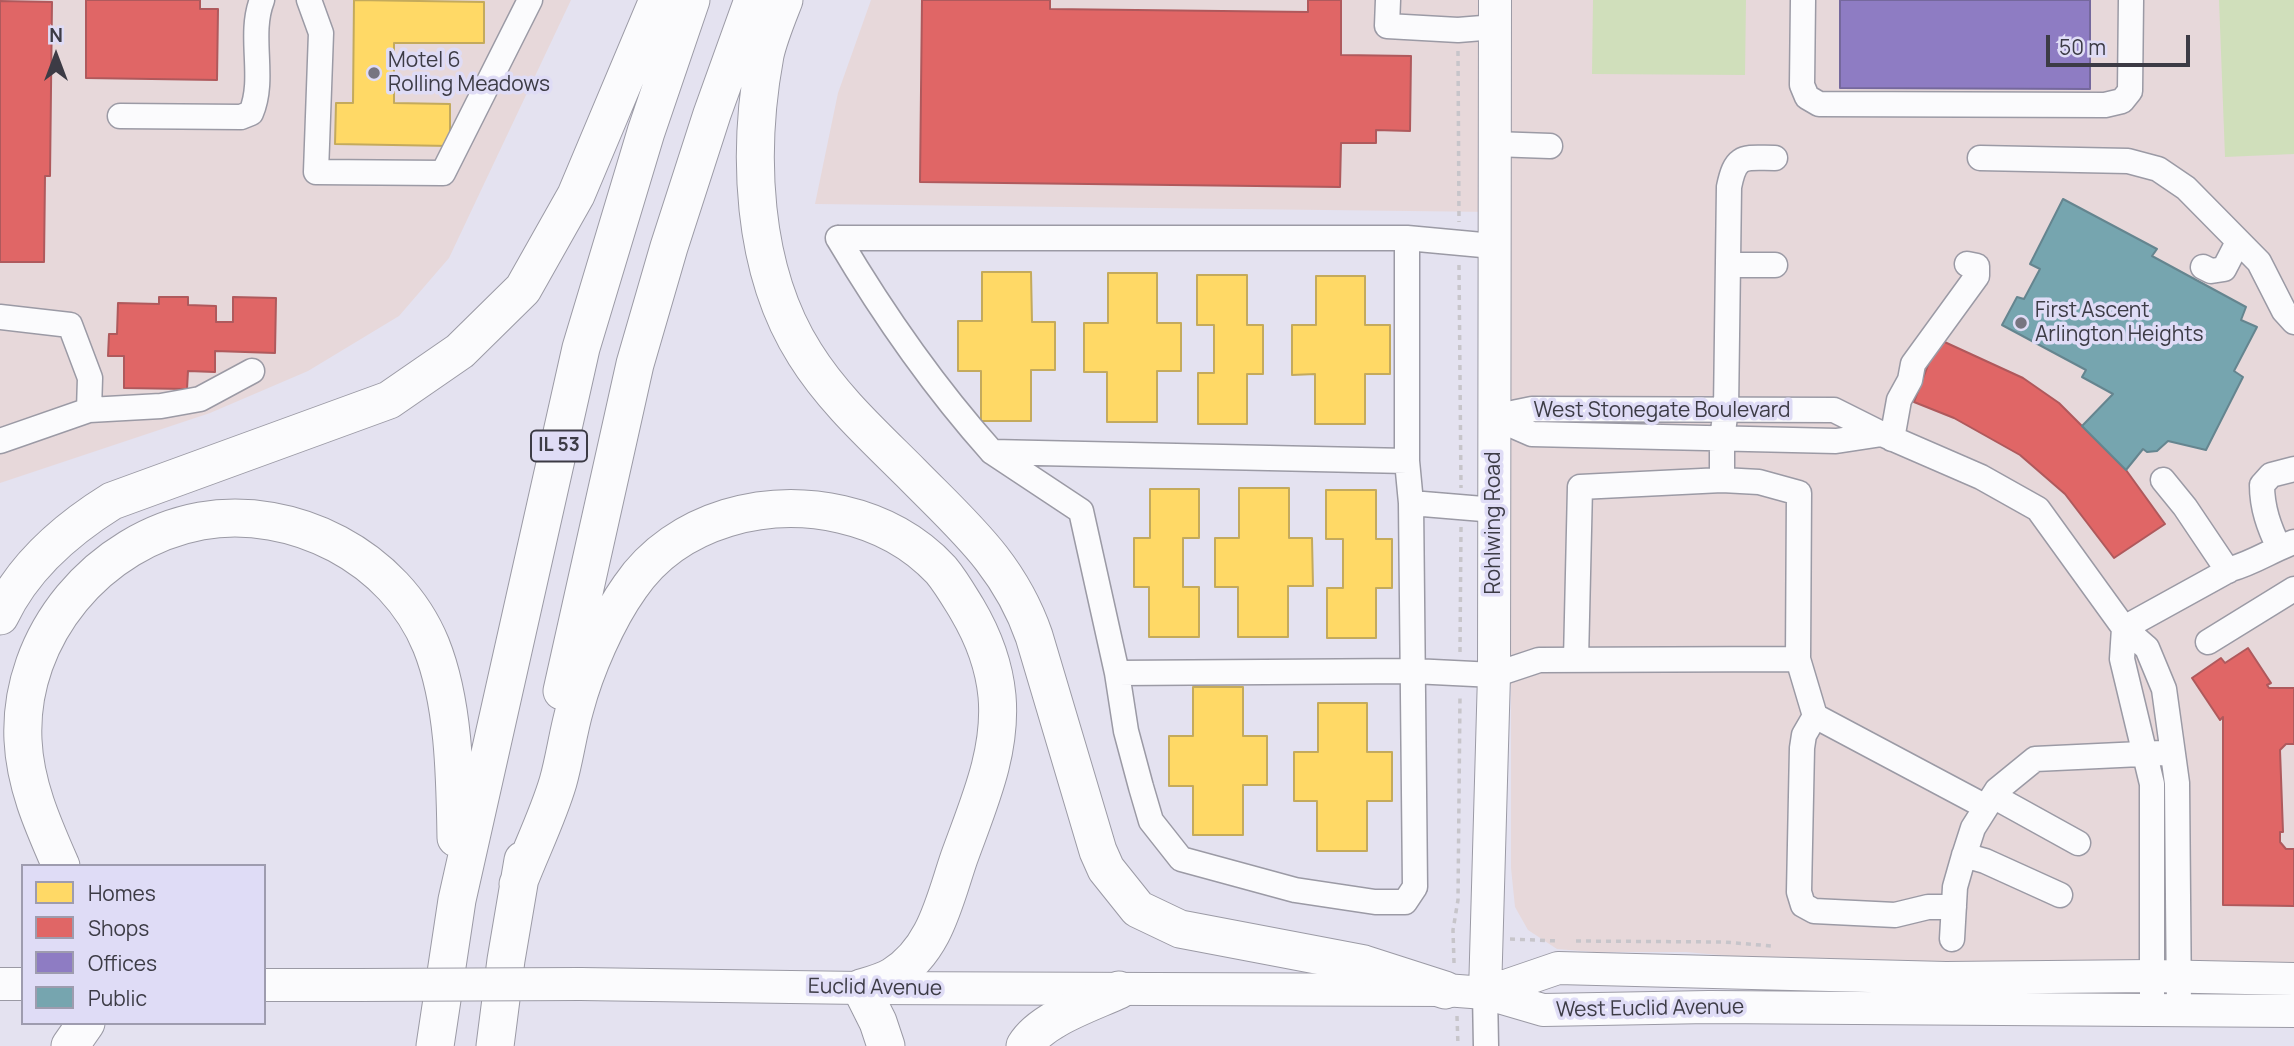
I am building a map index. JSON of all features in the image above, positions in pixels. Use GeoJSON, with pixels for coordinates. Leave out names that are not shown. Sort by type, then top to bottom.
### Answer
{"type":"FeatureCollection","features":[{"type":"Feature","properties":{"kind":"highway"},"geometry":{"type":"LineString","coordinates":[[0,615],[28,573],[59,540],[82,520],[112,502],[389,400],[460,351],[523,289],[576,195],[658,0]]}},
{"type":"Feature","properties":{"kind":"highway","name":"IL 53"},"geometry":{"type":"LineString","coordinates":[[435,1046],[457,900],[581,348],[646,132],[691,0]]}},
{"type":"Feature","properties":{"kind":"highway","name":"IL 53"},"geometry":{"type":"LineString","coordinates":[[495,1046],[518,884],[635,364],[712,114],[753,0]]}},
{"type":"Feature","properties":{"kind":"highway"},"geometry":{"type":"LineString","coordinates":[[784,0],[765,53],[757,155],[762,233],[773,285],[793,332],[817,372],[867,429],[978,542],[1010,582],[1034,636],[1088,823],[1106,869],[1138,909],[1180,929],[1364,964],[1445,990]]}},
{"type":"Feature","properties":{"kind":"highway"},"geometry":{"type":"LineString","coordinates":[[518,884],[558,783],[575,706],[606,626],[630,586],[654,557],[679,538],[714,522],[743,513],[798,508],[832,511],[890,532],[915,548],[941,570],[957,592],[979,629],[990,658],[998,711],[989,774],[932,935],[914,961],[891,977],[861,989],[878,1022],[886,1046]]}},
{"type":"Feature","properties":{"kind":"highway"},"geometry":{"type":"LineString","coordinates":[[60,864],[32,793],[23,740],[27,686],[49,631],[83,584],[123,552],[164,532],[202,521],[250,519],[289,525],[312,532],[348,549],[373,567],[416,616],[437,662],[447,709],[455,784],[457,900]]}},
{"type":"Feature","properties":{"kind":"highway"},"geometry":{"type":"LineString","coordinates":[[506,960],[509,1046]]}},
{"type":"Feature","properties":{"kind":"highway"},"geometry":{"type":"LineString","coordinates":[[1025,1046],[1029,1038],[1052,1022],[1119,990]]}},
{"type":"Feature","properties":{"kind":"highway"},"geometry":{"type":"LineString","coordinates":[[70,1046],[85,1025]]}},
{"type":"Feature","properties":{"kind":"main road","name":"Rohlwing Road"},"geometry":{"type":"LineString","coordinates":[[1485,993],[1494,675],[1495,13]]}},
{"type":"Feature","properties":{"kind":"main road","name":"West Euclid Avenue"},"geometry":{"type":"LineString","coordinates":[[1485,993],[1558,968],[1946,978],[2294,979]]}},
{"type":"Feature","properties":{"kind":"main road"},"geometry":{"type":"LineString","coordinates":[[0,984],[21,984]]}},
{"type":"Feature","properties":{"kind":"main road","name":"Euclid Avenue"},"geometry":{"type":"LineString","coordinates":[[266,985],[580,984],[861,989],[1445,990],[1485,993]]}},
{"type":"Feature","properties":{"kind":"main road","name":"West Euclid Avenue"},"geometry":{"type":"LineString","coordinates":[[1485,993],[1543,1010],[1709,1007],[2294,1011]]}},
{"type":"Feature","properties":{"kind":"street"},"geometry":{"type":"LineString","coordinates":[[120,116],[241,117],[251,113],[256,92],[257,13],[262,0]]}},
{"type":"Feature","properties":{"kind":"street"},"geometry":{"type":"LineString","coordinates":[[309,0],[321,33],[316,172],[443,173],[530,0]]}},
{"type":"Feature","properties":{"kind":"street"},"geometry":{"type":"LineString","coordinates":[[1388,0],[1387,26],[1458,30],[1495,13]]}},
{"type":"Feature","properties":{"kind":"street"},"geometry":{"type":"LineString","coordinates":[[1803,0],[1802,85],[1807,97],[1819,104],[2105,105],[2122,101],[2130,91],[2131,0]]}},
{"type":"Feature","properties":{"kind":"street"},"geometry":{"type":"LineString","coordinates":[[1494,144],[1550,146]]}},
{"type":"Feature","properties":{"kind":"street"},"geometry":{"type":"LineString","coordinates":[[1722,480],[1722,439],[1726,410],[1728,187],[1733,166],[1744,158],[1775,158]]}},
{"type":"Feature","properties":{"kind":"street"},"geometry":{"type":"LineString","coordinates":[[1980,158],[2128,161],[2158,169],[2186,188],[2259,262],[2284,310],[2294,322]]}},
{"type":"Feature","properties":{"kind":"street"},"geometry":{"type":"LineString","coordinates":[[1407,238],[1407,461],[1411,503],[1415,887],[1405,902],[1375,902],[1295,890],[1181,859],[1151,821],[1126,731],[1117,673],[1081,511],[992,452],[957,413],[872,295],[838,238],[1407,238],[1493,246]]}},
{"type":"Feature","properties":{"kind":"street"},"geometry":{"type":"LineString","coordinates":[[2203,267],[2211,271],[2224,269],[2238,242]]}},
{"type":"Feature","properties":{"kind":"street"},"geometry":{"type":"LineString","coordinates":[[1887,437],[1899,400],[1910,380],[1913,364],[1976,276],[1977,266],[1967,264]]}},
{"type":"Feature","properties":{"kind":"street"},"geometry":{"type":"LineString","coordinates":[[1728,265],[1775,265]]}},
{"type":"Feature","properties":{"kind":"street"},"geometry":{"type":"LineString","coordinates":[[0,317],[70,324],[90,378],[89,410]]}},
{"type":"Feature","properties":{"kind":"street"},"geometry":{"type":"LineString","coordinates":[[0,441],[89,410],[161,406],[200,399],[252,371]]}},
{"type":"Feature","properties":{"kind":"street","name":"West Stonegate Boulevard"},"geometry":{"type":"LineString","coordinates":[[1493,417],[1532,409],[1834,410],[1887,437],[1981,477],[2038,509],[2123,628],[2147,648],[2164,689],[2177,783],[2165,1009]]}},
{"type":"Feature","properties":{"kind":"street","name":"West Stonegate Boulevard"},"geometry":{"type":"LineString","coordinates":[[1493,417],[1532,434],[1836,441],[1887,437]]}},
{"type":"Feature","properties":{"kind":"street"},"geometry":{"type":"LineString","coordinates":[[992,452],[1407,461]]}},
{"type":"Feature","properties":{"kind":"street"},"geometry":{"type":"LineString","coordinates":[[2123,628],[2228,571],[2290,545],[2268,525],[2262,501],[2262,485],[2271,475],[2294,469]]}},
{"type":"Feature","properties":{"kind":"street"},"geometry":{"type":"LineString","coordinates":[[1576,660],[1580,486],[1722,480],[1759,482],[1799,493],[1798,659],[1815,716],[1804,736],[1800,769],[1799,892],[1802,905],[1814,911],[1895,915],[1928,907],[1954,907]]}},
{"type":"Feature","properties":{"kind":"street"},"geometry":{"type":"LineString","coordinates":[[2163,480],[2185,507],[2228,571]]}},
{"type":"Feature","properties":{"kind":"street"},"geometry":{"type":"LineString","coordinates":[[1411,503],[1495,510]]}},
{"type":"Feature","properties":{"kind":"street"},"geometry":{"type":"LineString","coordinates":[[2208,642],[2294,589]]}},
{"type":"Feature","properties":{"kind":"street","name":"West Stonegate Boulevard"},"geometry":{"type":"LineString","coordinates":[[2123,628],[2122,659],[2152,783],[2165,977]]}},
{"type":"Feature","properties":{"kind":"street"},"geometry":{"type":"LineString","coordinates":[[1117,673],[1412,670],[1494,675],[1539,660],[1798,659]]}},
{"type":"Feature","properties":{"kind":"street"},"geometry":{"type":"LineString","coordinates":[[1815,716],[2078,843]]}},
{"type":"Feature","properties":{"kind":"street"},"geometry":{"type":"LineString","coordinates":[[1952,939],[1955,887],[1964,855],[1973,828],[1997,790],[2035,759],[2173,753]]}},
{"type":"Feature","properties":{"kind":"street"},"geometry":{"type":"LineString","coordinates":[[1964,855],[2060,895]]}},
{"type":"Feature","properties":{"kind":"street","name":"Rohlwing Road"},"geometry":{"type":"LineString","coordinates":[[1485,993],[1486,1046]]}},
{"type":"Feature","properties":{"kind":"path"},"geometry":{"type":"LineString","coordinates":[[1453,930],[1458,900],[1461,507],[1458,30]]}},
{"type":"Feature","properties":{"kind":"shaded area"},"geometry":{"type":"Polygon","coordinates":[[[0,0],[571,0],[449,258],[399,316],[308,371],[210,413],[0,483],[0,0]]]}},
{"type":"Feature","properties":{"kind":"shaded area"},"geometry":{"type":"Polygon","coordinates":[[[871,0],[1495,0],[1494,212],[815,204],[838,93],[871,0]]]}},
{"type":"Feature","properties":{"kind":"shaded area"},"geometry":{"type":"Polygon","coordinates":[[[1511,0],[2294,0],[2294,968],[1874,969],[1686,952],[1594,952],[1557,949],[1528,930],[1515,907],[1511,868],[1511,0]]]}},
{"type":"Feature","properties":{"kind":"green space"},"geometry":{"type":"Polygon","coordinates":[[[1593,0],[1746,0],[1745,75],[1592,74],[1593,0]]]}},
{"type":"Feature","properties":{"kind":"green space"},"geometry":{"type":"Polygon","coordinates":[[[2219,0],[2294,0],[2294,154],[2225,157],[2219,0]]]}},
{"type":"Feature","properties":{"kind":"building: Homes","name":"Motel 6 Rolling Meadows"},"geometry":{"type":"Polygon","coordinates":[[[354,0],[484,2],[484,43],[394,43],[394,103],[450,104],[450,146],[335,144],[336,103],[353,103],[354,0]]]}},
{"type":"Feature","properties":{"kind":"building: Homes"},"geometry":{"type":"Polygon","coordinates":[[[982,272],[1031,272],[1032,322],[1055,322],[1055,370],[1031,370],[1031,421],[981,421],[981,371],[958,371],[958,321],[982,321],[982,272]]]}},
{"type":"Feature","properties":{"kind":"building: Homes"},"geometry":{"type":"Polygon","coordinates":[[[1108,273],[1157,273],[1157,323],[1181,323],[1181,371],[1157,371],[1157,422],[1107,422],[1107,372],[1084,372],[1084,323],[1108,323],[1108,273]]]}},
{"type":"Feature","properties":{"kind":"building: Homes"},"geometry":{"type":"Polygon","coordinates":[[[1197,275],[1247,275],[1247,325],[1263,325],[1263,374],[1247,374],[1247,424],[1198,424],[1198,373],[1214,373],[1214,325],[1197,325],[1197,275]]]}},
{"type":"Feature","properties":{"kind":"building: Homes"},"geometry":{"type":"Polygon","coordinates":[[[1316,276],[1365,276],[1365,325],[1390,325],[1390,374],[1365,374],[1365,424],[1315,424],[1315,374],[1292,375],[1292,325],[1316,325],[1316,276]]]}},
{"type":"Feature","properties":{"kind":"building: Homes"},"geometry":{"type":"Polygon","coordinates":[[[1239,488],[1289,488],[1289,538],[1312,538],[1313,586],[1288,586],[1288,637],[1238,637],[1238,587],[1215,587],[1215,538],[1239,538],[1239,488]]]}},
{"type":"Feature","properties":{"kind":"building: Homes"},"geometry":{"type":"Polygon","coordinates":[[[1150,489],[1199,489],[1199,538],[1183,538],[1183,587],[1199,587],[1199,637],[1149,637],[1149,587],[1134,587],[1134,538],[1150,538],[1150,489]]]}},
{"type":"Feature","properties":{"kind":"building: Homes"},"geometry":{"type":"Polygon","coordinates":[[[1326,490],[1376,490],[1376,539],[1392,539],[1392,588],[1376,588],[1376,638],[1327,638],[1327,588],[1343,588],[1343,539],[1326,539],[1326,490]]]}},
{"type":"Feature","properties":{"kind":"building: Homes"},"geometry":{"type":"Polygon","coordinates":[[[1193,687],[1243,687],[1243,736],[1267,736],[1267,785],[1243,785],[1243,835],[1193,835],[1193,786],[1169,786],[1169,736],[1193,736],[1193,687]]]}},
{"type":"Feature","properties":{"kind":"building: Homes"},"geometry":{"type":"Polygon","coordinates":[[[1318,703],[1367,703],[1367,752],[1392,752],[1392,801],[1367,801],[1367,851],[1317,851],[1317,801],[1294,801],[1294,752],[1318,752],[1318,703]]]}},
{"type":"Feature","properties":{"kind":"building: Shops"},"geometry":{"type":"Polygon","coordinates":[[[86,0],[200,0],[200,9],[218,9],[217,80],[86,78],[86,0]]]}},
{"type":"Feature","properties":{"kind":"building: Shops"},"geometry":{"type":"Polygon","coordinates":[[[922,0],[1050,0],[1050,9],[1308,12],[1308,0],[1341,0],[1341,55],[1411,56],[1410,131],[1376,130],[1376,143],[1341,143],[1340,187],[920,182],[922,0]]]}},
{"type":"Feature","properties":{"kind":"building: Shops"},"geometry":{"type":"Polygon","coordinates":[[[0,1],[52,2],[50,176],[45,176],[44,262],[0,262],[0,1]]]}},
{"type":"Feature","properties":{"kind":"building: Shops"},"geometry":{"type":"Polygon","coordinates":[[[159,297],[188,297],[188,305],[216,306],[216,322],[233,322],[233,297],[276,298],[275,353],[215,351],[215,372],[188,371],[187,389],[124,388],[124,356],[108,356],[109,334],[117,334],[118,303],[159,304],[159,297]]]}},
{"type":"Feature","properties":{"kind":"building: Shops"},"geometry":{"type":"Polygon","coordinates":[[[1938,339],[2023,378],[2059,403],[2126,470],[2165,524],[2114,558],[2065,494],[2020,455],[1954,418],[1914,402],[1938,339]]]}},
{"type":"Feature","properties":{"kind":"building: Shops"},"geometry":{"type":"Polygon","coordinates":[[[2248,648],[2271,683],[2267,685],[2269,688],[2294,688],[2294,744],[2286,744],[2280,750],[2283,832],[2280,832],[2280,842],[2286,849],[2294,849],[2294,906],[2223,905],[2223,717],[2220,720],[2192,678],[2221,658],[2225,663],[2248,648]]]}},
{"type":"Feature","properties":{"kind":"building: Offices"},"geometry":{"type":"Polygon","coordinates":[[[1840,0],[2090,0],[2090,89],[1840,88],[1840,0]]]}},
{"type":"Feature","properties":{"kind":"building: Public"},"geometry":{"type":"Polygon","coordinates":[[[2063,199],[2157,249],[2152,256],[2246,307],[2241,320],[2257,327],[2234,371],[2243,377],[2206,450],[2168,441],[2157,451],[2147,452],[2143,449],[2126,470],[2082,426],[2113,394],[2082,377],[2086,370],[2002,325],[2017,297],[2024,299],[2040,269],[2030,264],[2063,199]]]}},
{"type":"Feature","properties":{"kind":"place","name":"Motel 6 Rolling Meadows"},"geometry":{"type":"Point","coordinates":[374,73]}},
{"type":"Feature","properties":{"kind":"place","name":"First Ascent Arlington Heights"},"geometry":{"type":"Point","coordinates":[2021,323]}}]}
